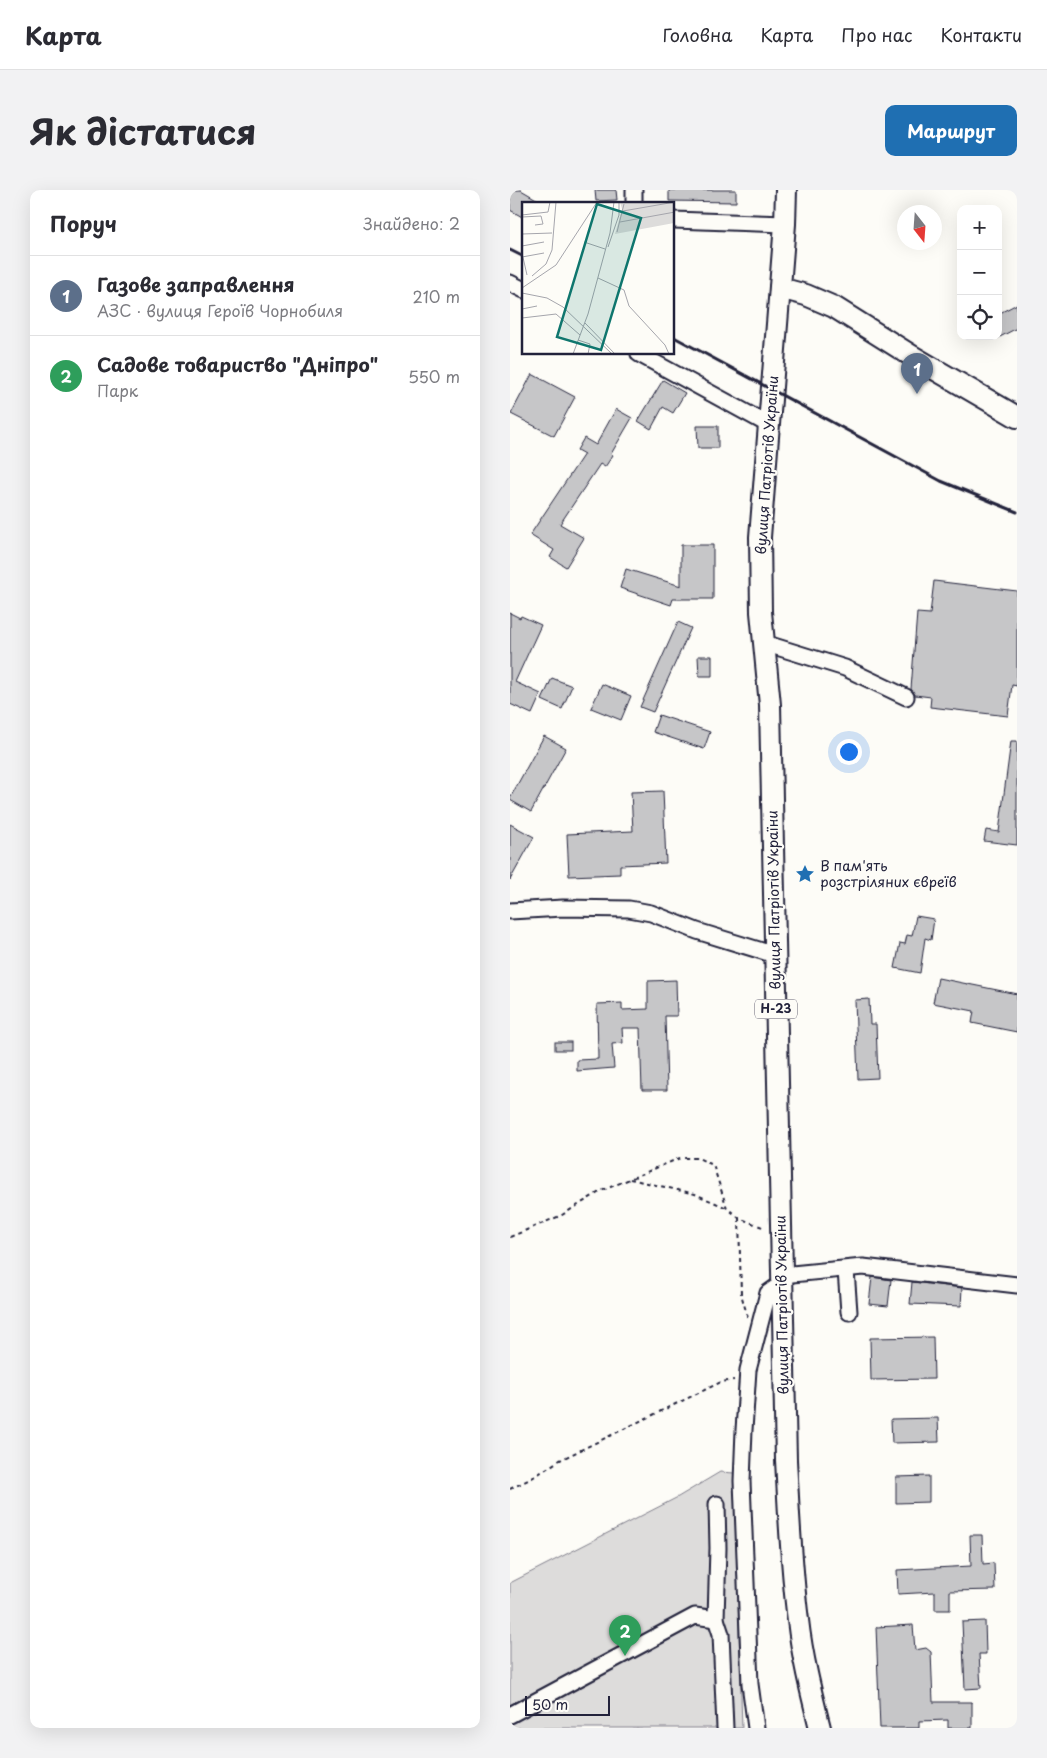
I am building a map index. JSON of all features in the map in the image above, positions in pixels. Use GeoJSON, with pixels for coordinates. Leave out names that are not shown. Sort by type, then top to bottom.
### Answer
{"type":"FeatureCollection","features":[{"type":"Feature","properties":{"kind":"main road","name":"вулиця Патріотів України"},"geometry":{"type":"LineString","coordinates":[[786,190],[785,224],[760,537],[761,612],[770,705],[786,1460],[790,1551],[798,1621],[820,1728]]}},
{"type":"Feature","properties":{"kind":"main road"},"geometry":{"type":"LineString","coordinates":[[780,288],[806,295],[834,307],[912,356],[1017,417]]}},
{"type":"Feature","properties":{"kind":"street"},"geometry":{"type":"LineString","coordinates":[[675,220],[785,224]]}},
{"type":"Feature","properties":{"kind":"street"},"geometry":{"type":"LineString","coordinates":[[510,283],[522,289]]}},
{"type":"Feature","properties":{"kind":"street"},"geometry":{"type":"LineString","coordinates":[[641,355],[769,425]]}},
{"type":"Feature","properties":{"kind":"street"},"geometry":{"type":"LineString","coordinates":[[764,643],[845,668],[906,697]]}},
{"type":"Feature","properties":{"kind":"street"},"geometry":{"type":"LineString","coordinates":[[510,911],[563,908],[629,908],[652,913],[697,931],[775,955]]}},
{"type":"Feature","properties":{"kind":"street"},"geometry":{"type":"LineString","coordinates":[[756,1728],[750,1684],[742,1481],[748,1370],[768,1293],[782,1279],[863,1267],[1017,1284]]}},
{"type":"Feature","properties":{"kind":"street"},"geometry":{"type":"LineString","coordinates":[[846,1270],[849,1312]]}},
{"type":"Feature","properties":{"kind":"street"},"geometry":{"type":"LineString","coordinates":[[717,1504],[716,1619],[721,1634],[725,1728]]}},
{"type":"Feature","properties":{"kind":"street"},"geometry":{"type":"LineString","coordinates":[[510,1715],[696,1616],[716,1619]]}},
{"type":"Feature","properties":{"kind":"path"},"geometry":{"type":"LineString","coordinates":[[510,1237],[562,1215],[601,1191],[680,1158],[698,1158],[713,1165],[727,1208]]}},
{"type":"Feature","properties":{"kind":"path"},"geometry":{"type":"LineString","coordinates":[[630,1179],[695,1194],[727,1208],[739,1218],[781,1235]]}},
{"type":"Feature","properties":{"kind":"path"},"geometry":{"type":"LineString","coordinates":[[739,1218],[741,1294],[746,1315],[757,1336]]}},
{"type":"Feature","properties":{"kind":"path"},"geometry":{"type":"LineString","coordinates":[[510,1489],[532,1478],[560,1460],[721,1382],[748,1378]]}},
{"type":"Feature","properties":{"kind":"shaded area"},"geometry":{"type":"Polygon","coordinates":[[[720,1472],[734,1473],[742,1728],[510,1728],[510,1583],[678,1497],[720,1472]]]}},
{"type":"Feature","properties":{"kind":"building"},"geometry":{"type":"Polygon","coordinates":[[[510,190],[521,190],[542,202],[522,202],[522,217],[510,210],[510,190]]]}},
{"type":"Feature","properties":{"kind":"building"},"geometry":{"type":"Polygon","coordinates":[[[595,190],[616,190],[617,200],[596,201],[595,190]]]}},
{"type":"Feature","properties":{"kind":"building"},"geometry":{"type":"Polygon","coordinates":[[[669,190],[736,190],[736,202],[669,201],[669,190]]]}},
{"type":"Feature","properties":{"kind":"building"},"geometry":{"type":"Polygon","coordinates":[[[1017,304],[1017,328],[1002,336],[1002,312],[1017,304]]]}},
{"type":"Feature","properties":{"kind":"building"},"geometry":{"type":"Polygon","coordinates":[[[532,374],[575,397],[554,436],[511,414],[532,374]]]}},
{"type":"Feature","properties":{"kind":"building"},"geometry":{"type":"Polygon","coordinates":[[[663,380],[685,393],[673,413],[663,407],[651,429],[638,421],[663,380]]]}},
{"type":"Feature","properties":{"kind":"building"},"geometry":{"type":"Polygon","coordinates":[[[616,409],[632,418],[605,467],[600,464],[560,524],[584,538],[566,567],[550,557],[554,550],[530,535],[584,454],[577,450],[584,438],[596,445],[616,409]]]}},
{"type":"Feature","properties":{"kind":"building"},"geometry":{"type":"Polygon","coordinates":[[[697,426],[718,426],[718,448],[698,448],[697,426]]]}},
{"type":"Feature","properties":{"kind":"building"},"geometry":{"type":"Polygon","coordinates":[[[681,545],[713,545],[713,599],[673,599],[671,605],[620,588],[626,569],[681,586],[681,545]]]}},
{"type":"Feature","properties":{"kind":"building"},"geometry":{"type":"Polygon","coordinates":[[[934,581],[1017,591],[1017,686],[1012,685],[1008,716],[930,707],[931,697],[915,695],[911,689],[917,613],[930,614],[934,581]]]}},
{"type":"Feature","properties":{"kind":"building"},"geometry":{"type":"Polygon","coordinates":[[[510,613],[541,625],[515,682],[541,694],[532,714],[510,704],[510,613]]]}},
{"type":"Feature","properties":{"kind":"building"},"geometry":{"type":"Polygon","coordinates":[[[678,622],[691,628],[653,712],[640,707],[678,622]]]}},
{"type":"Feature","properties":{"kind":"building"},"geometry":{"type":"Polygon","coordinates":[[[698,656],[712,656],[712,676],[699,676],[698,656]]]}},
{"type":"Feature","properties":{"kind":"building"},"geometry":{"type":"Polygon","coordinates":[[[552,678],[572,686],[562,709],[542,700],[552,678]]]}},
{"type":"Feature","properties":{"kind":"building"},"geometry":{"type":"Polygon","coordinates":[[[602,684],[631,696],[621,720],[591,708],[602,684]]]}},
{"type":"Feature","properties":{"kind":"building"},"geometry":{"type":"Polygon","coordinates":[[[659,715],[710,732],[704,749],[653,732],[659,715]]]}},
{"type":"Feature","properties":{"kind":"building"},"geometry":{"type":"Polygon","coordinates":[[[544,736],[566,748],[531,812],[510,800],[510,798],[544,736]]]}},
{"type":"Feature","properties":{"kind":"building"},"geometry":{"type":"Polygon","coordinates":[[[1011,741],[1017,741],[1017,845],[984,841],[986,830],[999,832],[1011,741]]]}},
{"type":"Feature","properties":{"kind":"building"},"geometry":{"type":"Polygon","coordinates":[[[663,791],[666,863],[620,865],[620,874],[569,876],[567,834],[633,831],[631,792],[663,791]]]}},
{"type":"Feature","properties":{"kind":"building"},"geometry":{"type":"Polygon","coordinates":[[[510,824],[534,837],[510,880],[510,824]]]}},
{"type":"Feature","properties":{"kind":"building"},"geometry":{"type":"Polygon","coordinates":[[[916,916],[934,919],[931,940],[925,938],[920,973],[895,968],[900,943],[905,944],[907,935],[912,936],[916,916]]]}},
{"type":"Feature","properties":{"kind":"building"},"geometry":{"type":"Polygon","coordinates":[[[938,978],[1017,994],[1017,1032],[972,1023],[974,1011],[933,1003],[938,978]]]}},
{"type":"Feature","properties":{"kind":"building"},"geometry":{"type":"Polygon","coordinates":[[[676,980],[677,1016],[665,1016],[667,1090],[642,1090],[640,1028],[622,1028],[623,1043],[612,1044],[614,1068],[577,1071],[577,1060],[598,1059],[597,1004],[622,1003],[622,1010],[648,1009],[648,981],[676,980]]]}},
{"type":"Feature","properties":{"kind":"building"},"geometry":{"type":"Polygon","coordinates":[[[869,999],[870,1024],[876,1024],[878,1078],[858,1079],[855,1000],[869,999]]]}},
{"type":"Feature","properties":{"kind":"building"},"geometry":{"type":"Polygon","coordinates":[[[555,1042],[571,1042],[571,1050],[555,1050],[555,1042]]]}},
{"type":"Feature","properties":{"kind":"building"},"geometry":{"type":"Polygon","coordinates":[[[872,1277],[891,1280],[888,1306],[869,1304],[872,1277]]]}},
{"type":"Feature","properties":{"kind":"building"},"geometry":{"type":"Polygon","coordinates":[[[912,1282],[962,1288],[961,1306],[910,1304],[912,1282]]]}},
{"type":"Feature","properties":{"kind":"building"},"geometry":{"type":"Polygon","coordinates":[[[933,1337],[934,1379],[871,1380],[870,1338],[933,1337]]]}},
{"type":"Feature","properties":{"kind":"building"},"geometry":{"type":"Polygon","coordinates":[[[938,1418],[939,1442],[892,1443],[891,1419],[938,1418]]]}},
{"type":"Feature","properties":{"kind":"building"},"geometry":{"type":"Polygon","coordinates":[[[929,1476],[929,1502],[896,1503],[896,1477],[929,1476]]]}},
{"type":"Feature","properties":{"kind":"building"},"geometry":{"type":"Polygon","coordinates":[[[970,1535],[982,1535],[983,1564],[994,1563],[995,1590],[950,1591],[950,1610],[935,1610],[935,1592],[898,1594],[897,1570],[971,1566],[970,1535]]]}},
{"type":"Feature","properties":{"kind":"building"},"geometry":{"type":"Polygon","coordinates":[[[985,1621],[986,1654],[979,1654],[981,1688],[965,1689],[962,1622],[985,1621]]]}},
{"type":"Feature","properties":{"kind":"building"},"geometry":{"type":"Polygon","coordinates":[[[913,1625],[915,1650],[926,1648],[931,1652],[933,1702],[972,1702],[972,1728],[948,1728],[948,1720],[919,1721],[919,1728],[880,1728],[876,1627],[913,1625]]]}},
{"type":"Feature","properties":{"kind":"railway"},"geometry":{"type":"LineString","coordinates":[[510,250],[522,256]]}},
{"type":"Feature","properties":{"kind":"railway"},"geometry":{"type":"LineString","coordinates":[[675,338],[941,481],[1017,512]]}},
{"type":"Feature","properties":{"kind":"place","name":"Газове заправлення"},"geometry":{"type":"Point","coordinates":[917,394]}},
{"type":"Feature","properties":{"kind":"place","name":"В пам'ять розстріляних євреїв"},"geometry":{"type":"Point","coordinates":[805,874]}},
{"type":"Feature","properties":{"kind":"place","name":"Садове товариство \"Дніпро\""},"geometry":{"type":"Point","coordinates":[625,1656]}}]}
